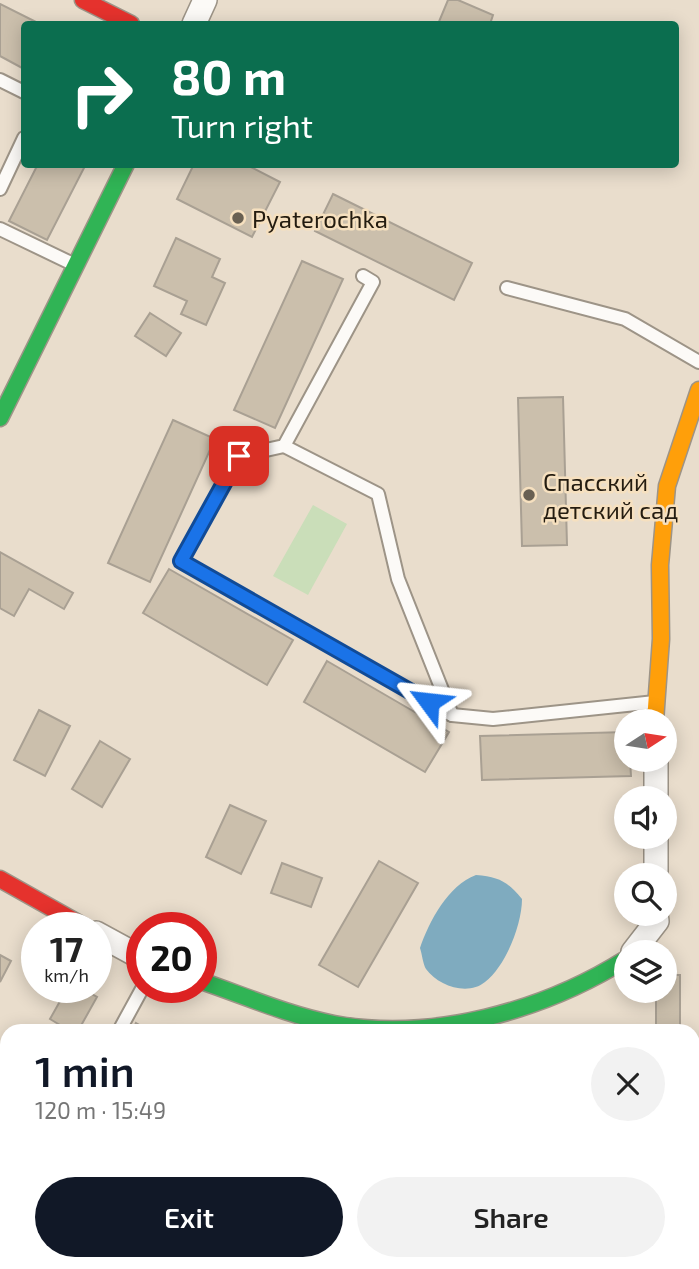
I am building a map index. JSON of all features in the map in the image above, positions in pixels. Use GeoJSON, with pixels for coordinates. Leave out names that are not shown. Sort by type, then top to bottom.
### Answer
{"type":"FeatureCollection","features":[{"type":"Feature","properties":{"kind":"street"},"geometry":{"type":"LineString","coordinates":[[83,0],[125,21]]}},
{"type":"Feature","properties":{"kind":"street"},"geometry":{"type":"LineString","coordinates":[[195,21],[205,0]]}},
{"type":"Feature","properties":{"kind":"street"},"geometry":{"type":"LineString","coordinates":[[0,418],[124,168]]}},
{"type":"Feature","properties":{"kind":"street"},"geometry":{"type":"LineString","coordinates":[[655,709],[661,639],[660,565],[667,486],[699,390]]}},
{"type":"Feature","properties":{"kind":"street"},"geometry":{"type":"LineString","coordinates":[[0,879],[59,912]]}},
{"type":"Feature","properties":{"kind":"street"},"geometry":{"type":"LineString","coordinates":[[642,940],[653,926]]}},
{"type":"Feature","properties":{"kind":"street"},"geometry":{"type":"LineString","coordinates":[[426,1024],[482,1019],[573,990],[614,966]]}},
{"type":"Feature","properties":{"kind":"street"},"geometry":{"type":"LineString","coordinates":[[217,986],[330,1024]]}},
{"type":"Feature","properties":{"kind":"lane"},"geometry":{"type":"LineString","coordinates":[[0,80],[21,90]]}},
{"type":"Feature","properties":{"kind":"lane"},"geometry":{"type":"LineString","coordinates":[[0,189],[21,144]]}},
{"type":"Feature","properties":{"kind":"lane"},"geometry":{"type":"LineString","coordinates":[[0,229],[76,265]]}},
{"type":"Feature","properties":{"kind":"lane"},"geometry":{"type":"LineString","coordinates":[[284,446],[373,282],[363,276]]}},
{"type":"Feature","properties":{"kind":"lane"},"geometry":{"type":"LineString","coordinates":[[507,288],[625,319],[699,362]]}},
{"type":"Feature","properties":{"kind":"lane"},"geometry":{"type":"LineString","coordinates":[[452,715],[398,579],[378,494],[284,446],[239,456],[181,561],[452,715],[493,719],[655,702]]}},
{"type":"Feature","properties":{"kind":"lane"},"geometry":{"type":"LineString","coordinates":[[123,1024],[134,1003]]}},
{"type":"Feature","properties":{"kind":"green space"},"geometry":{"type":"Polygon","coordinates":[[[313,505],[347,524],[308,595],[273,576],[313,505]]]}},
{"type":"Feature","properties":{"kind":"water"},"geometry":{"type":"Polygon","coordinates":[[[476,875],[491,877],[507,884],[522,899],[521,909],[516,932],[500,966],[485,982],[462,989],[445,984],[431,975],[425,967],[420,948],[434,916],[448,896],[476,875]]]}},
{"type":"Feature","properties":{"kind":"building"},"geometry":{"type":"Polygon","coordinates":[[[448,0],[458,0],[493,15],[491,21],[439,21],[448,0]]]}},
{"type":"Feature","properties":{"kind":"building"},"geometry":{"type":"Polygon","coordinates":[[[0,4],[34,21],[21,21],[21,67],[0,56],[0,4]]]}},
{"type":"Feature","properties":{"kind":"building"},"geometry":{"type":"Polygon","coordinates":[[[36,168],[84,168],[47,240],[9,221],[36,168]]]}},
{"type":"Feature","properties":{"kind":"building","name":"Pyaterochka"},"geometry":{"type":"Polygon","coordinates":[[[192,168],[253,168],[280,182],[252,237],[177,199],[192,168]]]}},
{"type":"Feature","properties":{"kind":"building"},"geometry":{"type":"Polygon","coordinates":[[[333,194],[472,263],[454,300],[315,231],[333,194]]]}},
{"type":"Feature","properties":{"kind":"building"},"geometry":{"type":"Polygon","coordinates":[[[176,238],[220,259],[212,277],[225,283],[206,325],[181,314],[187,301],[154,286],[176,238]]]}},
{"type":"Feature","properties":{"kind":"building"},"geometry":{"type":"Polygon","coordinates":[[[302,261],[343,279],[275,428],[234,410],[302,261]]]}},
{"type":"Feature","properties":{"kind":"building"},"geometry":{"type":"Polygon","coordinates":[[[150,313],[181,333],[166,356],[135,336],[150,313]]]}},
{"type":"Feature","properties":{"kind":"building"},"geometry":{"type":"Polygon","coordinates":[[[563,397],[567,545],[522,546],[518,398],[563,397]]]}},
{"type":"Feature","properties":{"kind":"building"},"geometry":{"type":"Polygon","coordinates":[[[173,420],[215,439],[150,582],[108,563],[173,420]]]}},
{"type":"Feature","properties":{"kind":"building"},"geometry":{"type":"Polygon","coordinates":[[[0,552],[73,593],[64,609],[29,589],[14,616],[0,608],[0,552]]]}},
{"type":"Feature","properties":{"kind":"building"},"geometry":{"type":"Polygon","coordinates":[[[169,569],[293,640],[267,685],[143,613],[169,569]]]}},
{"type":"Feature","properties":{"kind":"building"},"geometry":{"type":"Polygon","coordinates":[[[327,661],[449,732],[425,772],[304,702],[327,661]]]}},
{"type":"Feature","properties":{"kind":"building"},"geometry":{"type":"Polygon","coordinates":[[[39,710],[70,726],[45,776],[14,760],[39,710]]]}},
{"type":"Feature","properties":{"kind":"building"},"geometry":{"type":"Polygon","coordinates":[[[614,732],[614,772],[631,772],[631,776],[482,780],[480,736],[614,732]]]}},
{"type":"Feature","properties":{"kind":"building"},"geometry":{"type":"Polygon","coordinates":[[[100,741],[130,759],[102,807],[72,789],[100,741]]]}},
{"type":"Feature","properties":{"kind":"building"},"geometry":{"type":"Polygon","coordinates":[[[230,805],[266,821],[241,874],[206,857],[230,805]]]}},
{"type":"Feature","properties":{"kind":"building"},"geometry":{"type":"Polygon","coordinates":[[[379,861],[418,883],[358,987],[319,965],[379,861]]]}},
{"type":"Feature","properties":{"kind":"building"},"geometry":{"type":"Polygon","coordinates":[[[282,863],[322,878],[311,907],[271,893],[282,863]]]}},
{"type":"Feature","properties":{"kind":"building"},"geometry":{"type":"Polygon","coordinates":[[[0,955],[11,961],[0,982],[0,955]]]}},
{"type":"Feature","properties":{"kind":"building"},"geometry":{"type":"Polygon","coordinates":[[[677,975],[680,975],[680,1024],[656,1024],[656,1003],[677,1003],[677,975]]]}},
{"type":"Feature","properties":{"kind":"building"},"geometry":{"type":"Polygon","coordinates":[[[59,1003],[94,1003],[82,1024],[58,1024],[50,1019],[59,1003]]]}},
{"type":"Feature","properties":{"kind":"traffic: fast"},"geometry":{"type":"LineString","coordinates":[[0,418],[124,168]]}},
{"type":"Feature","properties":{"kind":"traffic: fast"},"geometry":{"type":"LineString","coordinates":[[453,1024],[486,1018],[559,994],[614,966]]}},
{"type":"Feature","properties":{"kind":"traffic: fast"},"geometry":{"type":"LineString","coordinates":[[217,987],[283,1010],[334,1024]]}},
{"type":"Feature","properties":{"kind":"traffic: slow"},"geometry":{"type":"LineString","coordinates":[[656,709],[661,639],[660,565],[667,486],[699,390]]}},
{"type":"Feature","properties":{"kind":"traffic: jam"},"geometry":{"type":"LineString","coordinates":[[83,0],[125,21]]}},
{"type":"Feature","properties":{"kind":"traffic: jam"},"geometry":{"type":"LineString","coordinates":[[0,879],[59,912]]}},
{"type":"Feature","properties":{"kind":"place","name":"Pyaterochka"},"geometry":{"type":"Point","coordinates":[238,218]}},
{"type":"Feature","properties":{"kind":"place","name":"Спасский детский сад"},"geometry":{"type":"Point","coordinates":[529,495]}},
{"type":"Feature","properties":{"kind":"route"},"geometry":{"type":"LineString","coordinates":[[239,456],[181,561],[429,702]]}}]}
